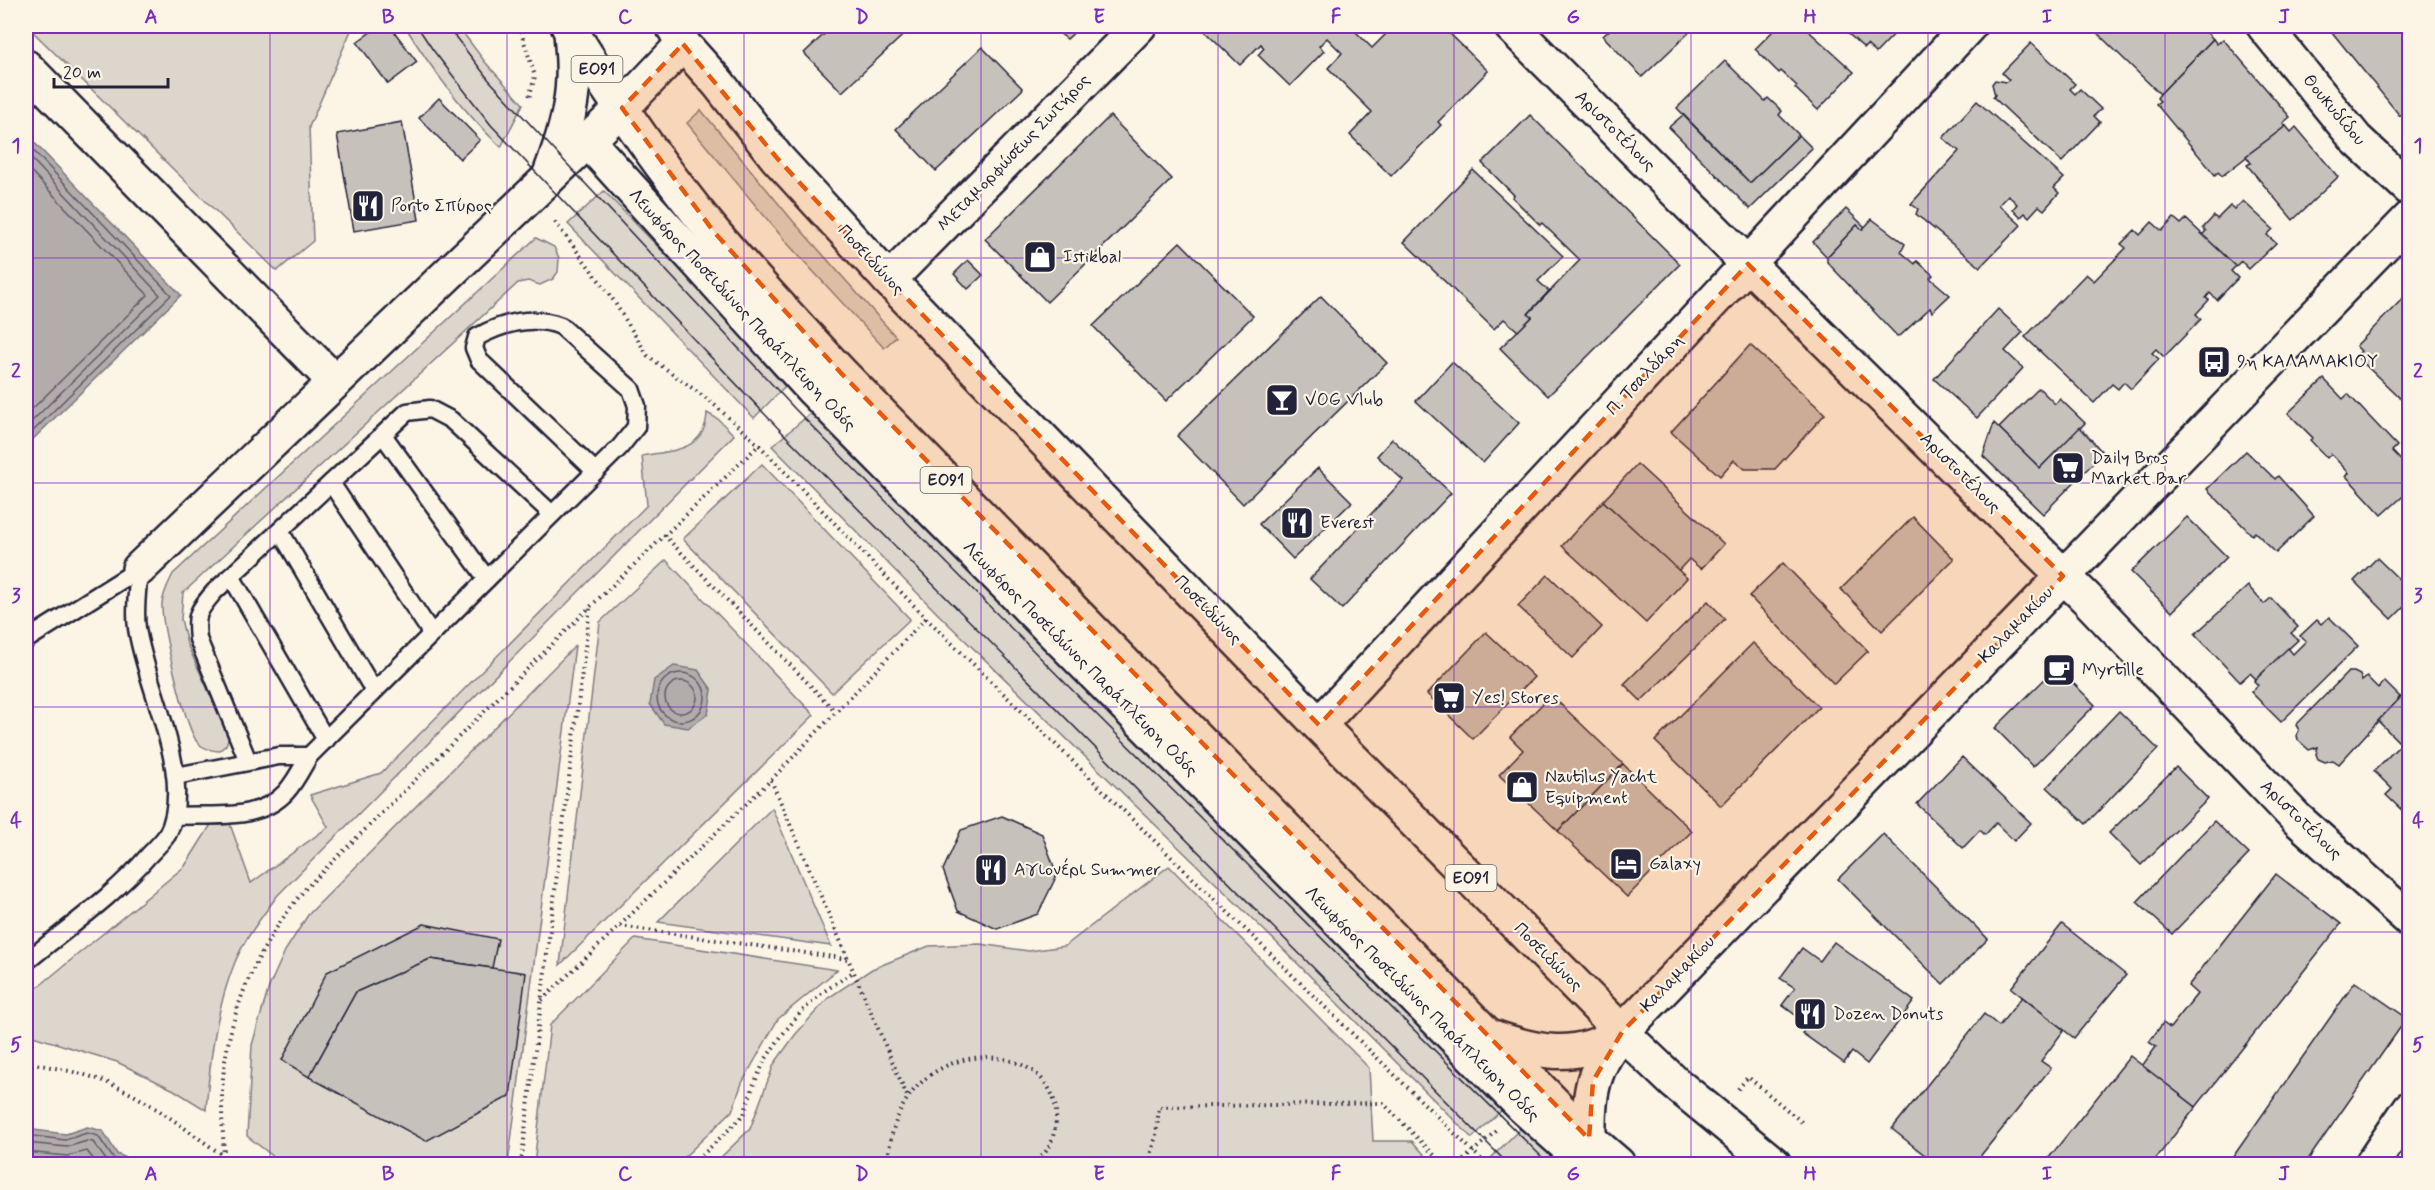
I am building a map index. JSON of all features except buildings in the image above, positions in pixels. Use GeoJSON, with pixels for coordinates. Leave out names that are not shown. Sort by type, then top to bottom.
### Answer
{"type":"FeatureCollection","features":[{"type":"Feature","properties":{"kind":"main road","name":"Μεταμορφώσεως Σωτήρος"},"geometry":{"type":"LineString","coordinates":[[889,280],[1139,26]]}},
{"type":"Feature","properties":{"kind":"main road","name":"Αριστοτέλους"},"geometry":{"type":"LineString","coordinates":[[1511,26],[2063,576],[2297,819],[2409,920]]}},
{"type":"Feature","properties":{"kind":"main road","name":"Π. Τσαλδάρη"},"geometry":{"type":"LineString","coordinates":[[1319,725],[1969,26]]}},
{"type":"Feature","properties":{"kind":"main road","name":"Θουκυδίδου"},"geometry":{"type":"LineString","coordinates":[[2264,26],[2356,139],[2409,189]]}},
{"type":"Feature","properties":{"kind":"main road","name":"ΕΟ91"},"geometry":{"type":"LineString","coordinates":[[570,28],[664,168],[714,232],[840,372],[1488,1035],[1588,1152],[1618,1164]]}},
{"type":"Feature","properties":{"kind":"main road"},"geometry":{"type":"LineString","coordinates":[[549,177],[561,146],[570,106],[573,78],[570,28]]}},
{"type":"Feature","properties":{"kind":"main road","name":"Ποσειδώνος"},"geometry":{"type":"LineString","coordinates":[[678,35],[777,158],[889,280],[1319,725],[1622,1032],[1675,1083],[1774,1164]]}},
{"type":"Feature","properties":{"kind":"main road"},"geometry":{"type":"LineString","coordinates":[[139,569],[622,108],[678,35]]}},
{"type":"Feature","properties":{"kind":"main road"},"geometry":{"type":"LineString","coordinates":[[26,67],[335,382]]}},
{"type":"Feature","properties":{"kind":"main road","name":"Λεωφόρος Ποσειδώνος Παράπλευρη Οδός"},"geometry":{"type":"LineString","coordinates":[[587,141],[813,390],[1522,1107],[1588,1152]]}},
{"type":"Feature","properties":{"kind":"main road","name":"Καλαμακίου"},"geometry":{"type":"LineString","coordinates":[[1622,1032],[2409,218]]}},
{"type":"Feature","properties":{"kind":"main road"},"geometry":{"type":"LineString","coordinates":[[1488,1035],[1533,1050],[1564,1052],[1594,1047],[1622,1032]]}},
{"type":"Feature","properties":{"kind":"main road"},"geometry":{"type":"LineString","coordinates":[[1588,1152],[1588,1105],[1593,1081],[1611,1046],[1622,1032]]}},
{"type":"Feature","properties":{"kind":"main road"},"geometry":{"type":"LineString","coordinates":[[2372,1164],[2409,1108]]}},
{"type":"Feature","properties":{"kind":"lane"},"geometry":{"type":"LineString","coordinates":[[174,816],[248,813],[263,810],[273,804],[288,791],[309,756],[620,447],[636,427],[638,406],[631,389],[561,326],[531,320],[501,326],[477,337],[474,348],[479,360],[595,471]]}},
{"type":"Feature","properties":{"kind":"lane"},"geometry":{"type":"LineString","coordinates":[[248,761],[198,639],[196,621],[198,611],[231,576],[407,412],[430,410],[451,420],[552,514]]}},
{"type":"Feature","properties":{"kind":"lane"},"geometry":{"type":"LineString","coordinates":[[383,435],[487,579]]}},
{"type":"Feature","properties":{"kind":"lane"},"geometry":{"type":"LineString","coordinates":[[331,483],[432,634]]}},
{"type":"Feature","properties":{"kind":"lane"},"geometry":{"type":"LineString","coordinates":[[280,531],[374,691]]}},
{"type":"Feature","properties":{"kind":"lane"},"geometry":{"type":"LineString","coordinates":[[26,640],[139,569]]}},
{"type":"Feature","properties":{"kind":"lane"},"geometry":{"type":"LineString","coordinates":[[26,962],[131,877],[166,836],[174,816],[176,776],[137,627],[139,569]]}},
{"type":"Feature","properties":{"kind":"lane"},"geometry":{"type":"LineString","coordinates":[[231,576],[326,740]]}},
{"type":"Feature","properties":{"kind":"lane"},"geometry":{"type":"LineString","coordinates":[[176,776],[279,756],[309,756]]}},
{"type":"Feature","properties":{"kind":"path"},"geometry":{"type":"LineString","coordinates":[[519,26],[535,76],[529,98]]}},
{"type":"Feature","properties":{"kind":"path"},"geometry":{"type":"LineString","coordinates":[[553,219],[610,295],[648,356],[711,401],[759,445],[926,618],[1486,1164]]}},
{"type":"Feature","properties":{"kind":"path"},"geometry":{"type":"LineString","coordinates":[[224,1156],[222,1092],[232,1026],[255,963],[278,924],[306,888],[590,607],[759,445]]}},
{"type":"Feature","properties":{"kind":"path"},"geometry":{"type":"LineString","coordinates":[[664,535],[835,711]]}},
{"type":"Feature","properties":{"kind":"path"},"geometry":{"type":"LineString","coordinates":[[521,1164],[590,607]]}},
{"type":"Feature","properties":{"kind":"path"},"geometry":{"type":"LineString","coordinates":[[542,1000],[771,780],[926,618]]}},
{"type":"Feature","properties":{"kind":"path"},"geometry":{"type":"LineString","coordinates":[[771,780],[908,1098]]}},
{"type":"Feature","properties":{"kind":"path"},"geometry":{"type":"LineString","coordinates":[[619,926],[848,959]]}},
{"type":"Feature","properties":{"kind":"path"},"geometry":{"type":"LineString","coordinates":[[693,1164],[744,1115],[761,1069],[782,1035],[801,1012],[823,992],[853,972]]}},
{"type":"Feature","properties":{"kind":"path"},"geometry":{"type":"LineString","coordinates":[[888,1164],[893,1128],[908,1098],[933,1072],[952,1063],[974,1057],[1001,1058],[1029,1070],[1046,1083],[1054,1098],[1057,1113],[1053,1140],[1048,1150],[1030,1164]]}},
{"type":"Feature","properties":{"kind":"path"},"geometry":{"type":"LineString","coordinates":[[26,1062],[98,1079],[121,1089],[151,1106],[236,1164]]}},
{"type":"Feature","properties":{"kind":"path"},"geometry":{"type":"LineString","coordinates":[[1748,1077],[1804,1124]]}},
{"type":"Feature","properties":{"kind":"path"},"geometry":{"type":"LineString","coordinates":[[1147,1164],[1156,1136],[1159,1107],[1383,1103],[1443,1164]]}},
{"type":"Feature","properties":{"kind":"path"},"geometry":{"type":"LineString","coordinates":[[1459,1164],[1522,1107]]}},
{"type":"Feature","properties":{"kind":"path"},"geometry":{"type":"LineString","coordinates":[[699,1159],[704,1164]]}},
{"type":"Feature","properties":{"kind":"highlighted area"},"geometry":{"type":"Polygon","coordinates":[[[683,44],[777,158],[889,280],[1319,725],[1748,264],[2063,576],[1622,1032],[1593,1081],[1589,1139],[840,372],[714,232],[622,108],[683,44]]]}},
{"type":"Feature","properties":{"kind":"shaded area"},"geometry":{"type":"Polygon","coordinates":[[[27,26],[353,26],[309,127],[313,241],[277,271],[27,26]]]}},
{"type":"Feature","properties":{"kind":"shaded area"},"geometry":{"type":"Polygon","coordinates":[[[405,26],[458,26],[485,62],[523,104],[501,147],[449,90],[405,26]]]}},
{"type":"Feature","properties":{"kind":"shaded area"},"geometry":{"type":"Polygon","coordinates":[[[701,110],[793,221],[896,337],[884,348],[787,243],[687,123],[701,110]]]}},
{"type":"Feature","properties":{"kind":"shaded area"},"geometry":{"type":"Polygon","coordinates":[[[604,191],[789,382],[754,418],[568,224],[604,191]]]}},
{"type":"Feature","properties":{"kind":"shaded area"},"geometry":{"type":"Polygon","coordinates":[[[536,238],[554,247],[559,258],[558,272],[553,279],[540,285],[528,281],[518,283],[183,593],[181,619],[187,644],[229,736],[226,745],[219,751],[203,747],[198,743],[187,719],[175,676],[163,615],[162,604],[173,574],[536,238]]]}},
{"type":"Feature","properties":{"kind":"shaded area"},"geometry":{"type":"Polygon","coordinates":[[[817,408],[1503,1109],[1472,1138],[1268,934],[940,616],[772,446],[817,408]]]}},
{"type":"Feature","properties":{"kind":"shaded area"},"geometry":{"type":"Polygon","coordinates":[[[707,413],[718,419],[734,435],[277,896],[239,953],[228,980],[212,1053],[206,1110],[174,1090],[117,1062],[26,1034],[26,997],[185,866],[212,823],[221,820],[230,824],[251,883],[328,827],[310,795],[381,773],[647,505],[642,456],[675,450],[693,442],[705,426],[707,413]]]}},
{"type":"Feature","properties":{"kind":"shaded area"},"geometry":{"type":"Polygon","coordinates":[[[762,464],[910,619],[832,693],[683,539],[762,464]]]}},
{"type":"Feature","properties":{"kind":"shaded area"},"geometry":{"type":"Polygon","coordinates":[[[666,560],[814,715],[560,965],[600,622],[666,560]]]}},
{"type":"Feature","properties":{"kind":"shaded area"},"geometry":{"type":"Polygon","coordinates":[[[575,646],[508,1164],[283,1164],[247,1136],[252,1045],[269,987],[285,951],[308,915],[575,646]]]}},
{"type":"Feature","properties":{"kind":"shaded area"},"geometry":{"type":"Polygon","coordinates":[[[772,808],[831,946],[658,922],[772,808]]]}},
{"type":"Feature","properties":{"kind":"shaded area"},"geometry":{"type":"Polygon","coordinates":[[[1169,866],[1369,1068],[1373,1141],[1412,1141],[1433,1164],[721,1164],[717,1161],[750,1129],[774,1064],[795,1035],[828,998],[872,969],[929,946],[980,944],[1029,951],[1065,946],[1169,866]]]}},
{"type":"Feature","properties":{"kind":"shaded area"},"geometry":{"type":"Polygon","coordinates":[[[635,939],[837,970],[778,1019],[742,1083],[732,1111],[677,1164],[534,1164],[550,1025],[635,939]]]}},
{"type":"Feature","properties":{"kind":"shaded area"},"geometry":{"type":"Polygon","coordinates":[[[1521,1128],[1560,1164],[1498,1164],[1491,1158],[1521,1128]]]}},
{"type":"Feature","properties":{"kind":"water"},"geometry":{"type":"Polygon","coordinates":[[[26,134],[181,295],[26,446],[26,134]]]}},
{"type":"Feature","properties":{"kind":"water"},"geometry":{"type":"Polygon","coordinates":[[[674,666],[698,670],[712,690],[708,714],[688,728],[664,724],[650,704],[654,680],[674,666]]]}},
{"type":"Feature","properties":{"kind":"water"},"geometry":{"type":"Polygon","coordinates":[[[87,1127],[103,1131],[117,1154],[141,1164],[26,1164],[26,1129],[66,1134],[87,1127]]]}},
{"type":"Feature","properties":{"kind":"tram line"},"geometry":{"type":"LineString","coordinates":[[417,26],[491,125],[777,427],[1508,1164]]}},
{"type":"Feature","properties":{"kind":"tram line"},"geometry":{"type":"LineString","coordinates":[[447,26],[489,80],[795,409],[1083,701],[1549,1164]]}},
{"type":"Feature","properties":{"kind":"place","name":"Porto Σπύρος"},"geometry":{"type":"Point","coordinates":[368,206]}},
{"type":"Feature","properties":{"kind":"place","name":"Istikbal"},"geometry":{"type":"Point","coordinates":[1040,257]}},
{"type":"Feature","properties":{"kind":"place","name":"9η ΚΑΛΑΜΑΚΙΟΥ"},"geometry":{"type":"Point","coordinates":[2214,362]}},
{"type":"Feature","properties":{"kind":"place","name":"VOG Vlub"},"geometry":{"type":"Point","coordinates":[1282,400]}},
{"type":"Feature","properties":{"kind":"place","name":"Daily Bros Market Bar"},"geometry":{"type":"Point","coordinates":[2068,468]}},
{"type":"Feature","properties":{"kind":"place","name":"Everest"},"geometry":{"type":"Point","coordinates":[1297,523]}},
{"type":"Feature","properties":{"kind":"place","name":"Myrtille"},"geometry":{"type":"Point","coordinates":[2059,670]}},
{"type":"Feature","properties":{"kind":"place","name":"Yes! Stores"},"geometry":{"type":"Point","coordinates":[1449,698]}},
{"type":"Feature","properties":{"kind":"place","name":"Nautilus Yacht Equipment"},"geometry":{"type":"Point","coordinates":[1522,787]}},
{"type":"Feature","properties":{"kind":"place","name":"Galaxy"},"geometry":{"type":"Point","coordinates":[1626,864]}},
{"type":"Feature","properties":{"kind":"place","name":"Αγιονέρι Summer"},"geometry":{"type":"Point","coordinates":[991,870]}},
{"type":"Feature","properties":{"kind":"place","name":"Dozen Donuts"},"geometry":{"type":"Point","coordinates":[1810,1014]}}]}
